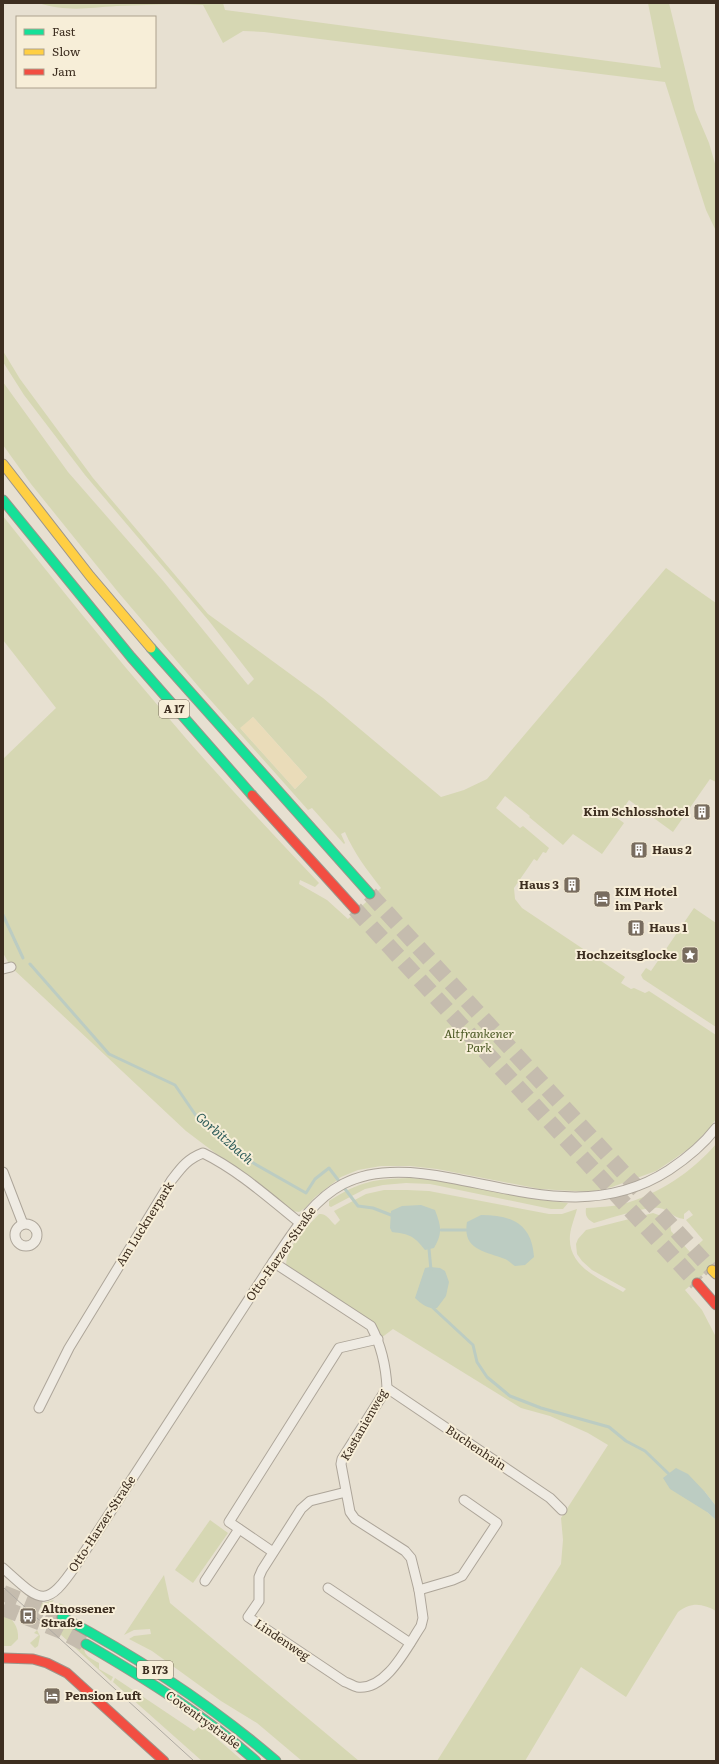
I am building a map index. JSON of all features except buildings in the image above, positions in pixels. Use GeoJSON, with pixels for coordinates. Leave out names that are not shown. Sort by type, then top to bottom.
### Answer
{"type":"FeatureCollection","features":[{"type":"Feature","properties":{"kind":"main road","name":"A 17"},"geometry":{"type":"LineString","coordinates":[[3,464],[80,563],[190,695],[370,894]]}},
{"type":"Feature","properties":{"kind":"main road","name":"A 17"},"geometry":{"type":"LineString","coordinates":[[3,500],[88,607],[174,708],[355,909]]}},
{"type":"Feature","properties":{"kind":"main road"},"geometry":{"type":"LineString","coordinates":[[696,1283],[716,1305]]}},
{"type":"Feature","properties":{"kind":"main road","name":"B 173"},"geometry":{"type":"LineString","coordinates":[[62,1617],[146,1663],[243,1732],[276,1761]]}},
{"type":"Feature","properties":{"kind":"main road","name":"Coventrystraße"},"geometry":{"type":"LineString","coordinates":[[86,1644],[141,1676],[197,1713],[256,1761]]}},
{"type":"Feature","properties":{"kind":"main road"},"geometry":{"type":"LineString","coordinates":[[3,1658],[33,1659],[47,1662],[67,1673],[164,1761]]}},
{"type":"Feature","properties":{"kind":"street","name":"Otto-Harzer-Straße"},"geometry":{"type":"LineString","coordinates":[[3,1568],[22,1585],[41,1597],[47,1597],[58,1589],[80,1559],[273,1262],[300,1223],[318,1202],[343,1184],[360,1177],[383,1173],[412,1172],[540,1195],[567,1197],[613,1194],[635,1187],[662,1175],[694,1151],[716,1128]]}},
{"type":"Feature","properties":{"kind":"street","name":"Am Lucknerpark"},"geometry":{"type":"LineString","coordinates":[[39,1408],[69,1348],[171,1181],[184,1164],[192,1157],[202,1153],[217,1160],[231,1169],[300,1223]]}},
{"type":"Feature","properties":{"kind":"street"},"geometry":{"type":"LineString","coordinates":[[3,1172],[23,1224]]}},
{"type":"Feature","properties":{"kind":"street","name":"Kastanienweg"},"geometry":{"type":"LineString","coordinates":[[273,1262],[363,1320],[371,1326],[378,1340],[387,1388],[340,1464],[350,1512],[355,1518],[404,1551],[411,1558],[419,1590],[423,1618],[421,1626],[386,1677],[370,1685],[357,1687]]}},
{"type":"Feature","properties":{"kind":"street"},"geometry":{"type":"LineString","coordinates":[[273,1552],[228,1522],[339,1348],[378,1340]]}},
{"type":"Feature","properties":{"kind":"street","name":"Buchenhain"},"geometry":{"type":"LineString","coordinates":[[387,1388],[550,1498],[562,1510]]}},
{"type":"Feature","properties":{"kind":"street","name":"Lindenweg"},"geometry":{"type":"LineString","coordinates":[[346,1492],[310,1501],[301,1509],[262,1570],[259,1577],[259,1601],[248,1617],[345,1682],[357,1687]]}},
{"type":"Feature","properties":{"kind":"street"},"geometry":{"type":"LineString","coordinates":[[419,1590],[462,1576],[497,1523],[464,1500]]}},
{"type":"Feature","properties":{"kind":"street"},"geometry":{"type":"LineString","coordinates":[[205,1581],[239,1529]]}},
{"type":"Feature","properties":{"kind":"street"},"geometry":{"type":"LineString","coordinates":[[328,1588],[410,1643]]}},
{"type":"Feature","properties":{"kind":"green space"},"geometry":{"type":"Polygon","coordinates":[[[38,3],[223,3],[225,10],[661,68],[648,3],[669,3],[695,110],[709,143],[716,167],[716,231],[706,210],[665,82],[264,32],[243,31],[223,43],[203,5],[160,4],[78,9],[59,8],[38,3]]]}},
{"type":"Feature","properties":{"kind":"green space","name":"Altfrankener Park"},"geometry":{"type":"Polygon","coordinates":[[[3,351],[20,379],[93,478],[208,614],[323,698],[441,797],[464,790],[487,779],[666,568],[716,603],[716,782],[710,779],[673,832],[629,800],[617,818],[624,823],[602,854],[573,834],[563,845],[505,796],[496,808],[520,828],[523,826],[549,848],[546,853],[543,852],[537,861],[534,859],[514,888],[515,899],[522,908],[625,977],[621,983],[631,989],[634,988],[645,993],[649,991],[716,1035],[716,1119],[709,1129],[691,1147],[656,1171],[612,1187],[590,1192],[540,1189],[437,1169],[410,1166],[381,1166],[358,1170],[341,1177],[315,1197],[305,1208],[299,1212],[292,1211],[186,1131],[11,967],[3,953],[3,759],[56,708],[3,640],[3,516],[145,691],[241,800],[319,883],[315,887],[300,880],[299,884],[327,900],[348,919],[381,888],[357,854],[345,832],[341,834],[345,843],[344,844],[312,808],[308,810],[198,686],[118,592],[31,484],[3,445],[3,382],[68,472],[164,582],[248,685],[254,679],[209,621],[85,475],[24,395],[3,362],[3,351]],[[253,717],[241,729],[295,789],[307,777],[253,717]]]}},
{"type":"Feature","properties":{"kind":"green space"},"geometry":{"type":"Polygon","coordinates":[[[694,908],[716,923],[716,1027],[643,979],[641,975],[646,968],[651,971],[694,908]]]}},
{"type":"Feature","properties":{"kind":"green space"},"geometry":{"type":"Polygon","coordinates":[[[716,1144],[716,1263],[685,1290],[702,1310],[716,1337],[716,1506],[705,1492],[707,1512],[716,1520],[716,1611],[706,1606],[692,1605],[687,1606],[678,1612],[626,1697],[581,1667],[525,1761],[437,1761],[561,1564],[563,1540],[561,1518],[608,1445],[588,1433],[550,1416],[521,1408],[393,1329],[381,1338],[286,1266],[287,1258],[293,1244],[319,1214],[326,1216],[335,1225],[340,1220],[334,1211],[366,1194],[384,1190],[429,1191],[549,1214],[562,1214],[577,1209],[570,1235],[574,1256],[587,1271],[623,1292],[626,1289],[592,1270],[577,1254],[576,1244],[578,1239],[586,1230],[653,1213],[667,1218],[670,1221],[671,1231],[690,1252],[703,1240],[686,1220],[693,1215],[689,1210],[684,1214],[684,1219],[676,1217],[665,1210],[654,1208],[627,1213],[594,1223],[587,1217],[586,1208],[619,1205],[636,1200],[662,1188],[686,1173],[716,1144]]]}},
{"type":"Feature","properties":{"kind":"green space"},"geometry":{"type":"Polygon","coordinates":[[[411,1178],[434,1180],[541,1200],[568,1203],[563,1209],[551,1209],[430,1184],[406,1183],[383,1185],[365,1189],[331,1207],[329,1206],[329,1201],[359,1185],[377,1180],[411,1178]]]}},
{"type":"Feature","properties":{"kind":"green space"},"geometry":{"type":"Polygon","coordinates":[[[210,1520],[228,1533],[193,1583],[175,1570],[210,1520]]]}},
{"type":"Feature","properties":{"kind":"green space"},"geometry":{"type":"Polygon","coordinates":[[[164,1575],[170,1603],[359,1761],[302,1761],[257,1723],[221,1701],[152,1651],[129,1639],[134,1636],[151,1634],[150,1629],[134,1630],[124,1635],[164,1575]]]}},
{"type":"Feature","properties":{"kind":"green space"},"geometry":{"type":"Polygon","coordinates":[[[54,1600],[44,1611],[33,1601],[43,1603],[54,1600]]]}},
{"type":"Feature","properties":{"kind":"green space"},"geometry":{"type":"Polygon","coordinates":[[[59,1603],[64,1605],[59,1616],[85,1636],[85,1653],[99,1663],[99,1669],[113,1677],[111,1681],[45,1620],[59,1603]]]}},
{"type":"Feature","properties":{"kind":"green space"},"geometry":{"type":"Polygon","coordinates":[[[3,1611],[12,1620],[18,1634],[18,1639],[11,1646],[3,1646],[3,1611]]]}},
{"type":"Feature","properties":{"kind":"green space"},"geometry":{"type":"Polygon","coordinates":[[[37,1630],[40,1636],[38,1646],[35,1648],[30,1643],[39,1635],[34,1633],[37,1630]]]}},
{"type":"Feature","properties":{"kind":"green space"},"geometry":{"type":"Polygon","coordinates":[[[115,1678],[194,1731],[201,1725],[243,1761],[202,1761],[113,1682],[115,1678]]]}},
{"type":"Feature","properties":{"kind":"sand"},"geometry":{"type":"Polygon","coordinates":[[[253,717],[307,777],[295,789],[240,728],[253,717]]]}},
{"type":"Feature","properties":{"kind":"shaded area"},"geometry":{"type":"Polygon","coordinates":[[[421,1205],[435,1210],[440,1229],[439,1238],[434,1248],[425,1250],[411,1236],[392,1232],[390,1228],[391,1211],[402,1206],[421,1205]]]}},
{"type":"Feature","properties":{"kind":"shaded area"},"geometry":{"type":"Polygon","coordinates":[[[481,1215],[502,1217],[511,1220],[525,1229],[532,1246],[534,1257],[525,1265],[515,1266],[506,1260],[477,1248],[468,1238],[466,1231],[467,1222],[481,1215]]]}},
{"type":"Feature","properties":{"kind":"shaded area"},"geometry":{"type":"Polygon","coordinates":[[[425,1268],[440,1268],[445,1271],[449,1282],[446,1296],[437,1308],[427,1307],[415,1298],[425,1268]]]}},
{"type":"Feature","properties":{"kind":"shaded area"},"geometry":{"type":"Polygon","coordinates":[[[676,1468],[688,1474],[716,1506],[716,1520],[707,1512],[670,1489],[663,1478],[676,1468]]]}},
{"type":"Feature","properties":{"kind":"waterway","name":"Gorbitzbach"},"geometry":{"type":"LineString","coordinates":[[3,915],[23,958]]}},
{"type":"Feature","properties":{"kind":"waterway","name":"Gorbitzbach"},"geometry":{"type":"LineString","coordinates":[[30,964],[109,1054],[175,1085],[199,1120],[248,1160],[306,1193],[315,1179],[329,1168],[358,1206],[373,1208],[391,1215]]}},
{"type":"Feature","properties":{"kind":"waterway"},"geometry":{"type":"LineString","coordinates":[[441,1230],[466,1230]]}},
{"type":"Feature","properties":{"kind":"waterway"},"geometry":{"type":"LineString","coordinates":[[429,1249],[431,1270]]}},
{"type":"Feature","properties":{"kind":"waterway"},"geometry":{"type":"LineString","coordinates":[[431,1306],[473,1345],[477,1362],[487,1377],[510,1396],[541,1408],[609,1427],[626,1441],[645,1451],[671,1476]]}},
{"type":"Feature","properties":{"kind":"tunnel"},"geometry":{"type":"LineString","coordinates":[[370,894],[712,1270]]}},
{"type":"Feature","properties":{"kind":"tunnel"},"geometry":{"type":"LineString","coordinates":[[355,909],[697,1283]]}},
{"type":"Feature","properties":{"kind":"tunnel"},"geometry":{"type":"LineString","coordinates":[[3,1593],[62,1617]]}},
{"type":"Feature","properties":{"kind":"tunnel"},"geometry":{"type":"LineString","coordinates":[[3,1608],[59,1630],[86,1644]]}},
{"type":"Feature","properties":{"kind":"tram line"},"geometry":{"type":"LineString","coordinates":[[3,1587],[194,1761]]}},
{"type":"Feature","properties":{"kind":"traffic: fast"},"geometry":{"type":"LineString","coordinates":[[3,500],[131,657],[252,795]]}},
{"type":"Feature","properties":{"kind":"traffic: fast"},"geometry":{"type":"LineString","coordinates":[[151,648],[370,894]]}},
{"type":"Feature","properties":{"kind":"traffic: fast"},"geometry":{"type":"LineString","coordinates":[[62,1617],[119,1649],[200,1701],[276,1761]]}},
{"type":"Feature","properties":{"kind":"traffic: fast"},"geometry":{"type":"LineString","coordinates":[[86,1644],[174,1698],[216,1728],[256,1761]]}},
{"type":"Feature","properties":{"kind":"traffic: slow"},"geometry":{"type":"LineString","coordinates":[[3,464],[90,576],[151,648]]}},
{"type":"Feature","properties":{"kind":"traffic: slow"},"geometry":{"type":"LineString","coordinates":[[712,1270],[716,1274]]}},
{"type":"Feature","properties":{"kind":"traffic: jam"},"geometry":{"type":"LineString","coordinates":[[252,795],[355,909]]}},
{"type":"Feature","properties":{"kind":"traffic: jam"},"geometry":{"type":"LineString","coordinates":[[697,1283],[716,1305]]}},
{"type":"Feature","properties":{"kind":"traffic: jam"},"geometry":{"type":"LineString","coordinates":[[3,1658],[33,1659],[47,1663],[67,1673],[164,1761]]}},
{"type":"Feature","properties":{"kind":"place","name":"Kim Schlosshotel"},"geometry":{"type":"Point","coordinates":[702,812]}},
{"type":"Feature","properties":{"kind":"place","name":"Haus 2"},"geometry":{"type":"Point","coordinates":[639,850]}},
{"type":"Feature","properties":{"kind":"place","name":"Haus 3"},"geometry":{"type":"Point","coordinates":[572,885]}},
{"type":"Feature","properties":{"kind":"place","name":"KIM Hotel im Park"},"geometry":{"type":"Point","coordinates":[602,899]}},
{"type":"Feature","properties":{"kind":"place","name":"Haus 1"},"geometry":{"type":"Point","coordinates":[636,928]}},
{"type":"Feature","properties":{"kind":"place","name":"Hochzeitsglocke"},"geometry":{"type":"Point","coordinates":[690,955]}},
{"type":"Feature","properties":{"kind":"place","name":"Altnossener Straße"},"geometry":{"type":"Point","coordinates":[28,1616]}},
{"type":"Feature","properties":{"kind":"place","name":"Pension Luft"},"geometry":{"type":"Point","coordinates":[52,1696]}}]}
